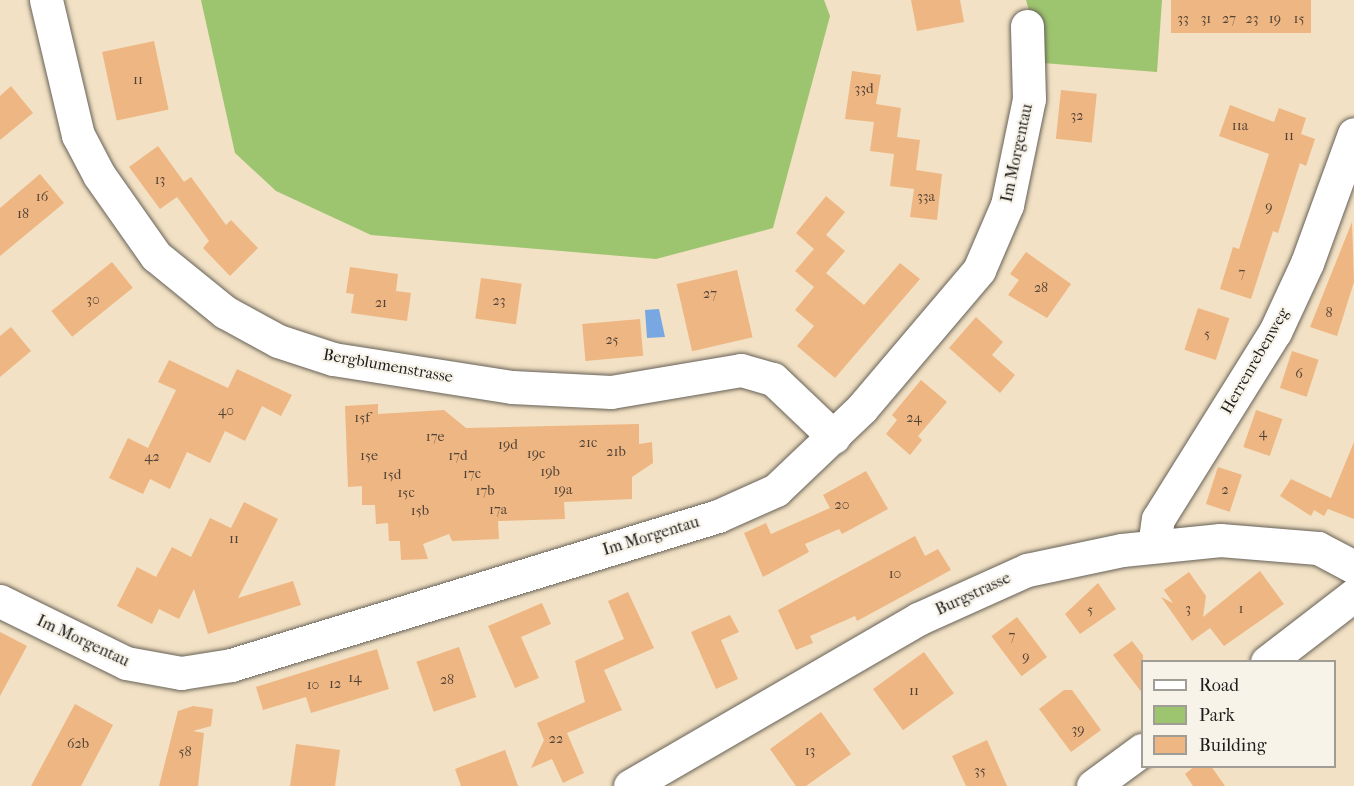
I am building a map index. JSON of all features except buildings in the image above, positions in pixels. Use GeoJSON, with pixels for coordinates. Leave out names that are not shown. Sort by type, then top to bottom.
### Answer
{"type":"FeatureCollection","features":[{"type":"Feature","properties":{"kind":"street","name":"Bergblumenstrasse"},"geometry":{"type":"LineString","coordinates":[[46,0],[78,135],[99,175],[156,256],[225,312],[278,341],[333,359],[512,387],[611,392],[741,370],[773,379],[834,437]]}},
{"type":"Feature","properties":{"kind":"street","name":"Im Morgentau"},"geometry":{"type":"LineString","coordinates":[[0,601],[135,666],[181,673],[231,665],[718,516],[776,490],[834,437],[979,270],[1007,205],[1029,99],[1027,26]]}},
{"type":"Feature","properties":{"kind":"street","name":"Herrenrebenweg"},"geometry":{"type":"LineString","coordinates":[[1154,546],[1158,519],[1275,332],[1352,151]]}},
{"type":"Feature","properties":{"kind":"street","name":"Burgstrasse"},"geometry":{"type":"LineString","coordinates":[[630,786],[951,604],[1027,570],[1154,546],[1220,540],[1318,548],[1354,567]]}},
{"type":"Feature","properties":{"kind":"street"},"geometry":{"type":"LineString","coordinates":[[1270,660],[1354,595]]}},
{"type":"Feature","properties":{"kind":"street"},"geometry":{"type":"LineString","coordinates":[[1093,786],[1141,751]]}},
{"type":"Feature","properties":{"kind":"green space"},"geometry":{"type":"Polygon","coordinates":[[[201,0],[824,0],[830,16],[773,228],[656,259],[371,235],[276,191],[235,153],[201,0]]]}},
{"type":"Feature","properties":{"kind":"green space"},"geometry":{"type":"Polygon","coordinates":[[[1026,0],[1162,0],[1157,72],[1043,63],[1026,0]]]}},
{"type":"Feature","properties":{"kind":"water"},"geometry":{"type":"Polygon","coordinates":[[[659,309],[665,337],[647,338],[645,310],[659,309]]]}}]}
